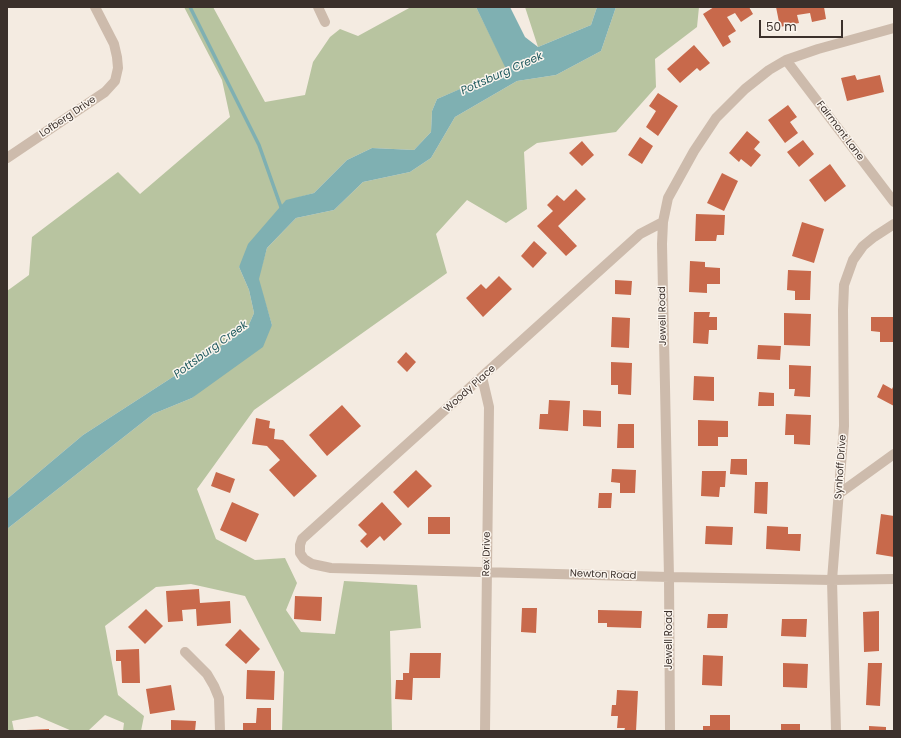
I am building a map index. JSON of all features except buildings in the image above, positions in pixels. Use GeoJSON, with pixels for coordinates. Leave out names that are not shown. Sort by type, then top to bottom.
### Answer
{"type":"FeatureCollection","features":[{"type":"Feature","properties":{"kind":"street","name":"Lofberg Drive"},"geometry":{"type":"LineString","coordinates":[[7,158],[105,92],[115,81],[118,68],[114,44],[95,7]]}},
{"type":"Feature","properties":{"kind":"street"},"geometry":{"type":"LineString","coordinates":[[318,7],[326,22]]}},
{"type":"Feature","properties":{"kind":"street","name":"Jewell Road"},"geometry":{"type":"LineString","coordinates":[[670,731],[663,222],[668,198],[694,151],[716,118],[745,89],[769,70],[786,60],[818,49],[894,28]]}},
{"type":"Feature","properties":{"kind":"street","name":"Fairmont Lane"},"geometry":{"type":"LineString","coordinates":[[786,60],[894,202]]}},
{"type":"Feature","properties":{"kind":"street","name":"Woody Place"},"geometry":{"type":"LineString","coordinates":[[312,564],[304,559],[300,552],[302,539],[640,234],[663,222]]}},
{"type":"Feature","properties":{"kind":"street","name":"Synhoff Drive"},"geometry":{"type":"LineString","coordinates":[[836,731],[832,580],[840,493],[844,426],[844,286],[852,260],[863,246],[894,224]]}},
{"type":"Feature","properties":{"kind":"street","name":"Rex Drive"},"geometry":{"type":"LineString","coordinates":[[482,378],[488,407],[485,731]]}},
{"type":"Feature","properties":{"kind":"street"},"geometry":{"type":"LineString","coordinates":[[840,493],[894,454]]}},
{"type":"Feature","properties":{"kind":"street","name":"Newton Road"},"geometry":{"type":"LineString","coordinates":[[312,564],[331,568],[669,577],[832,580],[894,579]]}},
{"type":"Feature","properties":{"kind":"street"},"geometry":{"type":"LineString","coordinates":[[185,652],[207,674],[214,686],[219,698],[220,731]]}},
{"type":"Feature","properties":{"kind":"green space"},"geometry":{"type":"Polygon","coordinates":[[[184,7],[213,7],[265,102],[305,95],[313,62],[330,37],[340,29],[358,36],[411,7],[476,7],[507,69],[437,99],[432,111],[431,132],[414,150],[372,148],[347,160],[314,193],[286,201],[239,267],[249,290],[254,313],[247,329],[83,435],[7,499],[7,291],[29,275],[32,237],[118,172],[140,194],[230,117],[222,80],[184,7]]]}},
{"type":"Feature","properties":{"kind":"green space"},"geometry":{"type":"Polygon","coordinates":[[[525,7],[597,7],[591,25],[538,47],[525,7]]]}},
{"type":"Feature","properties":{"kind":"green space"},"geometry":{"type":"Polygon","coordinates":[[[616,7],[699,7],[697,27],[655,59],[656,87],[616,132],[537,143],[524,152],[527,209],[506,223],[467,200],[436,234],[447,273],[254,410],[197,489],[216,539],[255,560],[285,558],[297,583],[286,610],[301,632],[335,634],[344,581],[417,585],[421,628],[390,631],[392,731],[282,731],[284,672],[245,596],[191,584],[156,587],[105,626],[118,695],[144,716],[141,731],[123,731],[124,723],[105,715],[88,731],[72,731],[37,716],[12,721],[14,731],[7,731],[7,529],[153,414],[192,398],[272,325],[258,279],[267,248],[296,218],[334,210],[363,182],[410,172],[431,158],[455,117],[517,81],[556,75],[601,51],[616,7]]]}},
{"type":"Feature","properties":{"kind":"water","name":"Pottsburg Creek"},"geometry":{"type":"Polygon","coordinates":[[[476,7],[510,7],[525,37],[538,47],[591,25],[597,7],[616,7],[601,51],[556,75],[517,81],[455,117],[431,158],[410,172],[363,182],[334,210],[296,218],[267,248],[259,279],[272,325],[263,347],[192,398],[153,414],[7,529],[7,499],[83,435],[247,329],[254,313],[249,290],[239,267],[248,244],[286,200],[314,193],[347,160],[372,148],[414,150],[431,132],[432,111],[437,99],[506,69],[476,7]]]}},
{"type":"Feature","properties":{"kind":"waterway"},"geometry":{"type":"LineString","coordinates":[[190,7],[259,145],[282,210]]}}]}
